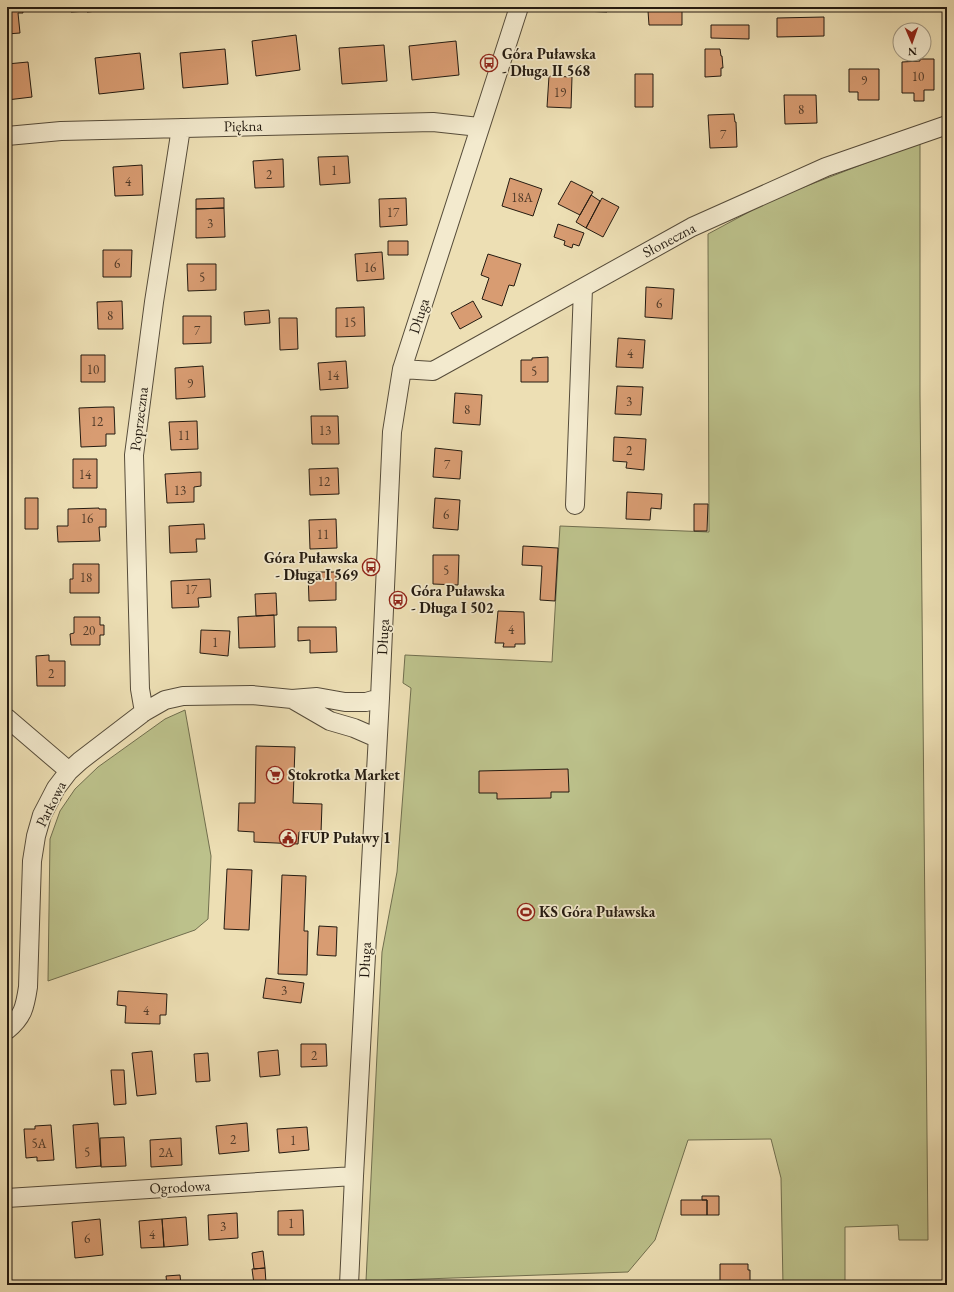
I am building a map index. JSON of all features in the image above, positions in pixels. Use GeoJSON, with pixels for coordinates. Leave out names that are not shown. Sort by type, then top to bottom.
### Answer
{"type":"FeatureCollection","features":[{"type":"Feature","properties":{"kind":"street","name":"Długa"},"geometry":{"type":"LineString","coordinates":[[349,1285],[380,698],[392,432],[402,369],[519,7]]}},
{"type":"Feature","properties":{"kind":"street","name":"Piękna"},"geometry":{"type":"LineString","coordinates":[[7,136],[61,131],[433,122],[479,127]]}},
{"type":"Feature","properties":{"kind":"street","name":"Słoneczna"},"geometry":{"type":"LineString","coordinates":[[402,369],[433,371],[692,227],[826,168],[947,125]]}},
{"type":"Feature","properties":{"kind":"street","name":"Poprzeczna"},"geometry":{"type":"LineString","coordinates":[[144,712],[140,689],[134,455],[154,302],[181,128]]}},
{"type":"Feature","properties":{"kind":"street"},"geometry":{"type":"LineString","coordinates":[[575,505],[583,288]]}},
{"type":"Feature","properties":{"kind":"street","name":"Parkowa"},"geometry":{"type":"LineString","coordinates":[[7,1030],[19,1018],[26,1004],[28,987],[32,862],[36,836],[46,808],[56,788],[69,771],[80,761],[144,712],[165,700],[182,696],[252,695],[292,699],[316,698],[345,702],[366,702],[380,698]]}},
{"type":"Feature","properties":{"kind":"street","name":"Parkowa"},"geometry":{"type":"LineString","coordinates":[[292,699],[330,721],[354,728],[377,738]]}},
{"type":"Feature","properties":{"kind":"street"},"geometry":{"type":"LineString","coordinates":[[7,718],[69,771]]}},
{"type":"Feature","properties":{"kind":"street","name":"Ogrodowa"},"geometry":{"type":"LineString","coordinates":[[7,1198],[354,1176]]}},
{"type":"Feature","properties":{"kind":"green space"},"geometry":{"type":"Polygon","coordinates":[[[920,142],[920,395],[928,1240],[899,1240],[898,1225],[845,1227],[845,1285],[783,1285],[781,1178],[771,1139],[688,1140],[655,1240],[628,1272],[366,1281],[382,952],[397,872],[411,688],[403,683],[405,655],[552,662],[560,526],[709,532],[708,234],[773,199],[920,142]]]}},
{"type":"Feature","properties":{"kind":"green space"},"geometry":{"type":"Polygon","coordinates":[[[185,710],[211,856],[208,919],[195,930],[48,981],[50,839],[60,811],[75,789],[98,767],[165,719],[185,710]]]}},
{"type":"Feature","properties":{"kind":"building"},"geometry":{"type":"Polygon","coordinates":[[[7,7],[22,7],[23,13],[18,13],[20,33],[7,34],[7,7]]]}},
{"type":"Feature","properties":{"kind":"building"},"geometry":{"type":"Polygon","coordinates":[[[70,7],[109,7],[109,10],[71,12],[70,7]]]}},
{"type":"Feature","properties":{"kind":"building"},"geometry":{"type":"Polygon","coordinates":[[[582,7],[607,7],[607,12],[582,11],[582,7]]]}},
{"type":"Feature","properties":{"kind":"building"},"geometry":{"type":"Polygon","coordinates":[[[648,11],[682,11],[682,25],[649,25],[648,11]]]}},
{"type":"Feature","properties":{"kind":"building"},"geometry":{"type":"Polygon","coordinates":[[[824,17],[824,36],[777,37],[777,18],[824,17]]]}},
{"type":"Feature","properties":{"kind":"building"},"geometry":{"type":"Polygon","coordinates":[[[711,25],[749,25],[749,39],[711,38],[711,25]]]}},
{"type":"Feature","properties":{"kind":"building"},"geometry":{"type":"Polygon","coordinates":[[[296,35],[300,70],[256,76],[252,41],[296,35]]]}},
{"type":"Feature","properties":{"kind":"building"},"geometry":{"type":"Polygon","coordinates":[[[456,41],[459,75],[412,80],[409,46],[456,41]]]}},
{"type":"Feature","properties":{"kind":"building"},"geometry":{"type":"Polygon","coordinates":[[[384,45],[387,81],[342,84],[339,48],[384,45]]]}},
{"type":"Feature","properties":{"kind":"building"},"geometry":{"type":"Polygon","coordinates":[[[225,49],[228,84],[183,88],[180,53],[225,49]]]}},
{"type":"Feature","properties":{"kind":"building"},"geometry":{"type":"Polygon","coordinates":[[[705,49],[720,49],[723,68],[721,68],[721,76],[705,77],[705,49]]]}},
{"type":"Feature","properties":{"kind":"building"},"geometry":{"type":"Polygon","coordinates":[[[140,53],[144,89],[99,94],[95,58],[140,53]]]}},
{"type":"Feature","properties":{"kind":"building"},"geometry":{"type":"Polygon","coordinates":[[[932,59],[934,59],[934,90],[924,90],[924,101],[914,101],[914,93],[902,93],[902,62],[932,62],[932,59]]]}},
{"type":"Feature","properties":{"kind":"building"},"geometry":{"type":"Polygon","coordinates":[[[28,62],[32,97],[7,100],[7,64],[28,62]]]}},
{"type":"Feature","properties":{"kind":"building"},"geometry":{"type":"Polygon","coordinates":[[[849,69],[879,69],[879,100],[858,100],[858,92],[849,92],[849,69]]]}},
{"type":"Feature","properties":{"kind":"building"},"geometry":{"type":"Polygon","coordinates":[[[635,74],[653,74],[653,107],[635,107],[635,74]]]}},
{"type":"Feature","properties":{"kind":"building"},"geometry":{"type":"Polygon","coordinates":[[[549,76],[572,77],[571,108],[547,107],[549,76]]]}},
{"type":"Feature","properties":{"kind":"building"},"geometry":{"type":"Polygon","coordinates":[[[784,95],[816,95],[817,123],[785,124],[784,95]]]}},
{"type":"Feature","properties":{"kind":"building"},"geometry":{"type":"Polygon","coordinates":[[[734,114],[736,122],[737,147],[710,148],[708,115],[734,114]]]}},
{"type":"Feature","properties":{"kind":"building"},"geometry":{"type":"Polygon","coordinates":[[[348,156],[350,183],[320,185],[318,157],[348,156]]]}},
{"type":"Feature","properties":{"kind":"building"},"geometry":{"type":"Polygon","coordinates":[[[283,159],[284,187],[255,188],[253,161],[283,159]]]}},
{"type":"Feature","properties":{"kind":"building"},"geometry":{"type":"Polygon","coordinates":[[[142,165],[143,195],[115,196],[113,167],[142,165]]]}},
{"type":"Feature","properties":{"kind":"building"},"geometry":{"type":"Polygon","coordinates":[[[510,178],[542,189],[533,216],[502,206],[510,178]]]}},
{"type":"Feature","properties":{"kind":"building"},"geometry":{"type":"Polygon","coordinates":[[[571,181],[593,192],[580,215],[558,204],[571,181]]]}},
{"type":"Feature","properties":{"kind":"building"},"geometry":{"type":"Polygon","coordinates":[[[591,195],[600,201],[586,228],[576,222],[591,195]]]}},
{"type":"Feature","properties":{"kind":"building"},"geometry":{"type":"Polygon","coordinates":[[[224,198],[224,208],[196,209],[196,199],[224,198]]]}},
{"type":"Feature","properties":{"kind":"building"},"geometry":{"type":"Polygon","coordinates":[[[406,198],[407,225],[380,227],[379,199],[406,198]]]}},
{"type":"Feature","properties":{"kind":"building"},"geometry":{"type":"Polygon","coordinates":[[[602,198],[619,207],[603,237],[586,228],[602,198]]]}},
{"type":"Feature","properties":{"kind":"building"},"geometry":{"type":"Polygon","coordinates":[[[224,208],[225,237],[196,238],[196,209],[224,208]]]}},
{"type":"Feature","properties":{"kind":"building"},"geometry":{"type":"Polygon","coordinates":[[[558,224],[584,233],[579,246],[573,244],[572,248],[564,245],[565,241],[554,237],[558,224]]]}},
{"type":"Feature","properties":{"kind":"building"},"geometry":{"type":"Polygon","coordinates":[[[388,241],[408,241],[408,255],[388,255],[388,241]]]}},
{"type":"Feature","properties":{"kind":"building"},"geometry":{"type":"Polygon","coordinates":[[[103,250],[132,250],[131,277],[103,277],[103,250]]]}},
{"type":"Feature","properties":{"kind":"building"},"geometry":{"type":"Polygon","coordinates":[[[382,252],[384,279],[357,281],[355,254],[382,252]]]}},
{"type":"Feature","properties":{"kind":"building"},"geometry":{"type":"Polygon","coordinates":[[[488,254],[521,264],[514,286],[509,285],[502,306],[482,299],[489,278],[481,275],[488,254]]]}},
{"type":"Feature","properties":{"kind":"building"},"geometry":{"type":"Polygon","coordinates":[[[187,264],[216,264],[216,290],[188,291],[187,264]]]}},
{"type":"Feature","properties":{"kind":"building"},"geometry":{"type":"Polygon","coordinates":[[[646,287],[674,289],[672,319],[645,317],[646,287]]]}},
{"type":"Feature","properties":{"kind":"building"},"geometry":{"type":"Polygon","coordinates":[[[122,301],[123,329],[98,329],[97,302],[122,301]]]}},
{"type":"Feature","properties":{"kind":"building"},"geometry":{"type":"Polygon","coordinates":[[[473,301],[482,317],[460,329],[451,313],[473,301]]]}},
{"type":"Feature","properties":{"kind":"building"},"geometry":{"type":"Polygon","coordinates":[[[364,307],[365,336],[336,337],[336,308],[364,307]]]}},
{"type":"Feature","properties":{"kind":"building"},"geometry":{"type":"Polygon","coordinates":[[[269,310],[270,323],[245,325],[244,312],[269,310]]]}},
{"type":"Feature","properties":{"kind":"building"},"geometry":{"type":"Polygon","coordinates":[[[183,316],[211,316],[211,343],[183,344],[183,316]]]}},
{"type":"Feature","properties":{"kind":"building"},"geometry":{"type":"Polygon","coordinates":[[[279,318],[297,318],[298,349],[280,350],[279,318]]]}},
{"type":"Feature","properties":{"kind":"building"},"geometry":{"type":"Polygon","coordinates":[[[618,338],[645,340],[643,368],[616,367],[618,338]]]}},
{"type":"Feature","properties":{"kind":"building"},"geometry":{"type":"Polygon","coordinates":[[[81,355],[105,355],[105,382],[81,382],[81,355]]]}},
{"type":"Feature","properties":{"kind":"building"},"geometry":{"type":"Polygon","coordinates":[[[548,357],[548,382],[521,382],[521,360],[532,360],[532,358],[548,357]]]}},
{"type":"Feature","properties":{"kind":"building"},"geometry":{"type":"Polygon","coordinates":[[[346,361],[348,388],[320,390],[318,363],[346,361]]]}},
{"type":"Feature","properties":{"kind":"building"},"geometry":{"type":"Polygon","coordinates":[[[203,366],[205,397],[176,399],[175,368],[203,366]]]}},
{"type":"Feature","properties":{"kind":"building"},"geometry":{"type":"Polygon","coordinates":[[[617,386],[643,387],[641,415],[615,414],[617,386]]]}},
{"type":"Feature","properties":{"kind":"building"},"geometry":{"type":"Polygon","coordinates":[[[455,393],[482,395],[480,425],[453,423],[455,393]]]}},
{"type":"Feature","properties":{"kind":"building"},"geometry":{"type":"Polygon","coordinates":[[[114,407],[115,434],[106,434],[106,446],[81,447],[79,408],[114,407]]]}},
{"type":"Feature","properties":{"kind":"building"},"geometry":{"type":"Polygon","coordinates":[[[311,416],[338,416],[339,444],[312,444],[311,416]]]}},
{"type":"Feature","properties":{"kind":"building"},"geometry":{"type":"Polygon","coordinates":[[[197,421],[198,449],[171,450],[169,422],[197,421]]]}},
{"type":"Feature","properties":{"kind":"building"},"geometry":{"type":"Polygon","coordinates":[[[614,437],[646,439],[644,470],[626,468],[627,462],[613,461],[614,437]]]}},
{"type":"Feature","properties":{"kind":"building"},"geometry":{"type":"Polygon","coordinates":[[[435,448],[462,451],[460,479],[433,477],[435,448]]]}},
{"type":"Feature","properties":{"kind":"building"},"geometry":{"type":"Polygon","coordinates":[[[73,459],[97,459],[97,488],[73,488],[73,459]]]}},
{"type":"Feature","properties":{"kind":"building"},"geometry":{"type":"Polygon","coordinates":[[[338,468],[339,494],[310,495],[309,469],[338,468]]]}},
{"type":"Feature","properties":{"kind":"building"},"geometry":{"type":"Polygon","coordinates":[[[201,472],[201,486],[194,487],[194,502],[167,503],[165,474],[201,472]]]}},
{"type":"Feature","properties":{"kind":"building"},"geometry":{"type":"Polygon","coordinates":[[[627,492],[662,494],[661,509],[651,508],[650,520],[626,519],[627,492]]]}},
{"type":"Feature","properties":{"kind":"building"},"geometry":{"type":"Polygon","coordinates":[[[25,498],[38,498],[38,529],[25,529],[25,498]]]}},
{"type":"Feature","properties":{"kind":"building"},"geometry":{"type":"Polygon","coordinates":[[[435,498],[460,500],[458,530],[433,528],[435,498]]]}},
{"type":"Feature","properties":{"kind":"building"},"geometry":{"type":"Polygon","coordinates":[[[694,504],[708,504],[707,531],[694,531],[694,504]]]}},
{"type":"Feature","properties":{"kind":"building"},"geometry":{"type":"Polygon","coordinates":[[[68,509],[106,509],[106,527],[99,527],[100,541],[58,542],[57,526],[68,526],[68,509]]]}},
{"type":"Feature","properties":{"kind":"building"},"geometry":{"type":"Polygon","coordinates":[[[336,519],[337,548],[310,549],[309,520],[336,519]]]}},
{"type":"Feature","properties":{"kind":"building"},"geometry":{"type":"Polygon","coordinates":[[[204,524],[205,539],[196,539],[197,552],[170,553],[169,526],[204,524]]]}},
{"type":"Feature","properties":{"kind":"building"},"geometry":{"type":"Polygon","coordinates":[[[523,546],[558,548],[555,601],[540,600],[542,566],[522,565],[523,546]]]}},
{"type":"Feature","properties":{"kind":"building"},"geometry":{"type":"Polygon","coordinates":[[[433,555],[459,555],[458,585],[433,584],[433,555]]]}},
{"type":"Feature","properties":{"kind":"building"},"geometry":{"type":"Polygon","coordinates":[[[73,564],[99,564],[99,593],[70,593],[70,579],[73,579],[73,564]]]}},
{"type":"Feature","properties":{"kind":"building"},"geometry":{"type":"Polygon","coordinates":[[[308,572],[336,572],[336,600],[309,601],[308,572]]]}},
{"type":"Feature","properties":{"kind":"building"},"geometry":{"type":"Polygon","coordinates":[[[210,579],[211,597],[198,598],[199,607],[172,608],[171,581],[210,579]]]}},
{"type":"Feature","properties":{"kind":"building"},"geometry":{"type":"Polygon","coordinates":[[[276,593],[277,615],[256,616],[255,594],[276,593]]]}},
{"type":"Feature","properties":{"kind":"building"},"geometry":{"type":"Polygon","coordinates":[[[498,611],[524,612],[525,644],[515,644],[515,647],[503,647],[504,643],[495,643],[498,611]]]}},
{"type":"Feature","properties":{"kind":"building"},"geometry":{"type":"Polygon","coordinates":[[[274,615],[275,647],[239,648],[238,617],[274,615]]]}},
{"type":"Feature","properties":{"kind":"building"},"geometry":{"type":"Polygon","coordinates":[[[74,617],[100,617],[100,625],[104,625],[104,635],[100,635],[100,645],[71,645],[70,634],[74,633],[74,617]]]}},
{"type":"Feature","properties":{"kind":"building"},"geometry":{"type":"Polygon","coordinates":[[[298,627],[336,627],[337,652],[310,653],[310,640],[298,641],[298,627]]]}},
{"type":"Feature","properties":{"kind":"building"},"geometry":{"type":"Polygon","coordinates":[[[201,630],[230,631],[228,656],[200,653],[201,630]]]}},
{"type":"Feature","properties":{"kind":"building"},"geometry":{"type":"Polygon","coordinates":[[[49,655],[49,661],[65,661],[65,686],[37,686],[36,656],[49,655]]]}},
{"type":"Feature","properties":{"kind":"building","name":"Stokrotka Market"},"geometry":{"type":"Polygon","coordinates":[[[256,746],[295,747],[293,803],[322,804],[321,833],[299,832],[298,844],[254,842],[254,832],[238,831],[239,803],[255,803],[256,746]]]}},
{"type":"Feature","properties":{"kind":"building"},"geometry":{"type":"Polygon","coordinates":[[[568,769],[569,792],[551,792],[551,798],[497,799],[497,793],[479,793],[479,771],[568,769]]]}},
{"type":"Feature","properties":{"kind":"building"},"geometry":{"type":"Polygon","coordinates":[[[227,869],[252,870],[249,930],[224,929],[227,869]]]}},
{"type":"Feature","properties":{"kind":"building"},"geometry":{"type":"Polygon","coordinates":[[[282,875],[306,876],[304,931],[308,931],[307,975],[278,974],[282,875]]]}},
{"type":"Feature","properties":{"kind":"building"},"geometry":{"type":"Polygon","coordinates":[[[319,926],[337,927],[336,956],[317,955],[319,926]]]}},
{"type":"Feature","properties":{"kind":"building"},"geometry":{"type":"Polygon","coordinates":[[[266,978],[304,983],[301,1003],[263,998],[266,978]]]}},
{"type":"Feature","properties":{"kind":"building"},"geometry":{"type":"Polygon","coordinates":[[[118,991],[167,994],[166,1015],[160,1015],[160,1024],[125,1023],[126,1006],[117,1005],[118,991]]]}},
{"type":"Feature","properties":{"kind":"building"},"geometry":{"type":"Polygon","coordinates":[[[301,1044],[326,1044],[327,1066],[301,1067],[301,1044]]]}},
{"type":"Feature","properties":{"kind":"building"},"geometry":{"type":"Polygon","coordinates":[[[278,1050],[280,1075],[260,1077],[258,1052],[278,1050]]]}},
{"type":"Feature","properties":{"kind":"building"},"geometry":{"type":"Polygon","coordinates":[[[152,1051],[156,1094],[137,1096],[132,1053],[152,1051]]]}},
{"type":"Feature","properties":{"kind":"building"},"geometry":{"type":"Polygon","coordinates":[[[208,1053],[210,1081],[196,1082],[194,1054],[208,1053]]]}},
{"type":"Feature","properties":{"kind":"building"},"geometry":{"type":"Polygon","coordinates":[[[111,1070],[124,1070],[126,1104],[114,1105],[111,1070]]]}},
{"type":"Feature","properties":{"kind":"building"},"geometry":{"type":"Polygon","coordinates":[[[98,1123],[101,1166],[76,1168],[73,1125],[98,1123]]]}},
{"type":"Feature","properties":{"kind":"building"},"geometry":{"type":"Polygon","coordinates":[[[247,1123],[249,1151],[219,1154],[216,1126],[247,1123]]]}},
{"type":"Feature","properties":{"kind":"building"},"geometry":{"type":"Polygon","coordinates":[[[51,1125],[54,1160],[37,1161],[37,1157],[26,1158],[24,1129],[35,1129],[35,1126],[51,1125]]]}},
{"type":"Feature","properties":{"kind":"building"},"geometry":{"type":"Polygon","coordinates":[[[307,1127],[309,1150],[279,1153],[277,1129],[307,1127]]]}},
{"type":"Feature","properties":{"kind":"building"},"geometry":{"type":"Polygon","coordinates":[[[124,1137],[126,1166],[101,1167],[100,1138],[124,1137]]]}},
{"type":"Feature","properties":{"kind":"building"},"geometry":{"type":"Polygon","coordinates":[[[181,1138],[182,1165],[151,1167],[150,1140],[181,1138]]]}},
{"type":"Feature","properties":{"kind":"building"},"geometry":{"type":"Polygon","coordinates":[[[702,1196],[719,1196],[719,1215],[707,1215],[707,1200],[702,1200],[702,1196]]]}},
{"type":"Feature","properties":{"kind":"building"},"geometry":{"type":"Polygon","coordinates":[[[681,1200],[707,1200],[707,1215],[681,1215],[681,1200]]]}},
{"type":"Feature","properties":{"kind":"building"},"geometry":{"type":"Polygon","coordinates":[[[303,1210],[304,1235],[278,1235],[278,1211],[303,1210]]]}},
{"type":"Feature","properties":{"kind":"building"},"geometry":{"type":"Polygon","coordinates":[[[237,1213],[238,1238],[209,1240],[208,1215],[237,1213]]]}},
{"type":"Feature","properties":{"kind":"building"},"geometry":{"type":"Polygon","coordinates":[[[186,1217],[188,1245],[164,1247],[162,1219],[186,1217]]]}},
{"type":"Feature","properties":{"kind":"building"},"geometry":{"type":"Polygon","coordinates":[[[100,1219],[103,1255],[75,1258],[72,1222],[100,1219]]]}},
{"type":"Feature","properties":{"kind":"building"},"geometry":{"type":"Polygon","coordinates":[[[162,1219],[164,1247],[141,1248],[139,1221],[162,1219]]]}},
{"type":"Feature","properties":{"kind":"building"},"geometry":{"type":"Polygon","coordinates":[[[263,1251],[265,1268],[254,1269],[252,1253],[263,1251]]]}},
{"type":"Feature","properties":{"kind":"building"},"geometry":{"type":"Polygon","coordinates":[[[720,1264],[748,1264],[748,1270],[750,1270],[750,1285],[720,1285],[720,1264]]]}},
{"type":"Feature","properties":{"kind":"building"},"geometry":{"type":"Polygon","coordinates":[[[265,1268],[266,1283],[254,1284],[252,1269],[265,1268]]]}},
{"type":"Feature","properties":{"kind":"building"},"geometry":{"type":"Polygon","coordinates":[[[180,1275],[181,1285],[167,1285],[166,1276],[180,1275]]]}},
{"type":"Feature","properties":{"kind":"building"},"geometry":{"type":"Polygon","coordinates":[[[279,1282],[279,1285],[267,1285],[266,1283],[279,1282]]]}},
{"type":"Feature","properties":{"kind":"place","name":"Góra Puławska - Długa II 568"},"geometry":{"type":"Point","coordinates":[489,63]}},
{"type":"Feature","properties":{"kind":"place","name":"Góra Puławska - Długa I 569"},"geometry":{"type":"Point","coordinates":[371,567]}},
{"type":"Feature","properties":{"kind":"place","name":"Góra Puławska - Długa I 502"},"geometry":{"type":"Point","coordinates":[398,600]}},
{"type":"Feature","properties":{"kind":"place","name":"Stokrotka Market"},"geometry":{"type":"Point","coordinates":[275,775]}},
{"type":"Feature","properties":{"kind":"place","name":"FUP Puławy 1"},"geometry":{"type":"Point","coordinates":[288,838]}},
{"type":"Feature","properties":{"kind":"place","name":"KS Góra Puławska"},"geometry":{"type":"Point","coordinates":[526,912]}}]}
